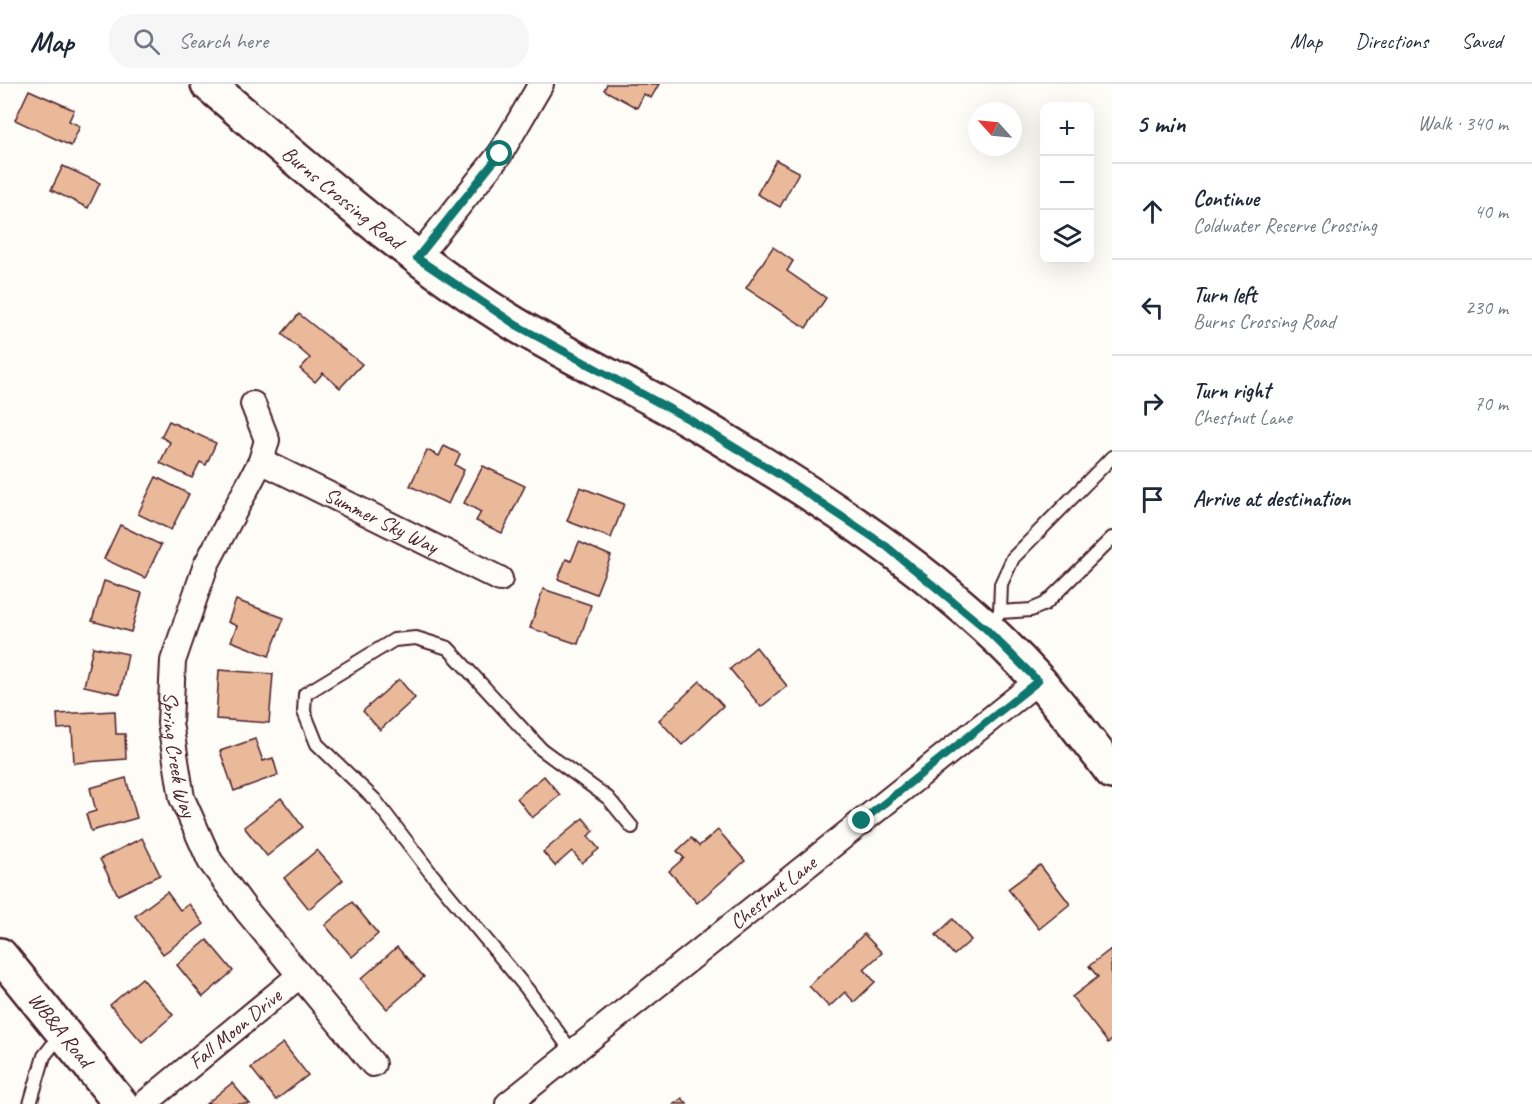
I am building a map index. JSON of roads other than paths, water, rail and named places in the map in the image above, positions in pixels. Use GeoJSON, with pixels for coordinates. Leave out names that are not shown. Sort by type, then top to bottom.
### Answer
{"type":"FeatureCollection","features":[{"type":"Feature","properties":{"kind":"street","name":"Burns Crossing Road"},"geometry":{"type":"LineString","coordinates":[[208,84],[417,258],[516,325],[690,420],[778,474],[993,620],[1038,681],[1112,772]]}},
{"type":"Feature","properties":{"kind":"street"},"geometry":{"type":"LineString","coordinates":[[417,258],[500,154],[541,84]]}},
{"type":"Feature","properties":{"kind":"street","name":"Spring Creek Way"},"geometry":{"type":"LineString","coordinates":[[253,404],[267,440],[261,461],[206,565],[173,661],[170,723],[182,798],[210,861],[246,910],[373,1064]]}},
{"type":"Feature","properties":{"kind":"street","name":"Summer Sky Way"},"geometry":{"type":"LineString","coordinates":[[261,461],[500,579]]}},
{"type":"Feature","properties":{"kind":"street","name":"Chestnut Lane"},"geometry":{"type":"LineString","coordinates":[[508,1104],[1038,681]]}},
{"type":"Feature","properties":{"kind":"street","name":"WB&A Road"},"geometry":{"type":"LineString","coordinates":[[0,954],[121,1104]]}},
{"type":"Feature","properties":{"kind":"street","name":"Fall Moon Drive"},"geometry":{"type":"LineString","coordinates":[[144,1104],[299,976]]}},
{"type":"Feature","properties":{"kind":"lane"},"geometry":{"type":"LineString","coordinates":[[1112,457],[1013,558],[1006,569],[993,620],[1045,604],[1112,538]]}},
{"type":"Feature","properties":{"kind":"lane"},"geometry":{"type":"LineString","coordinates":[[572,1052],[527,989],[430,872],[375,800],[317,744],[304,712],[305,694],[394,640],[416,638],[448,648],[541,749],[608,798],[632,827]]}},
{"type":"Feature","properties":{"kind":"lane"},"geometry":{"type":"LineString","coordinates":[[30,1104],[44,1056],[63,1032]]}}]}
